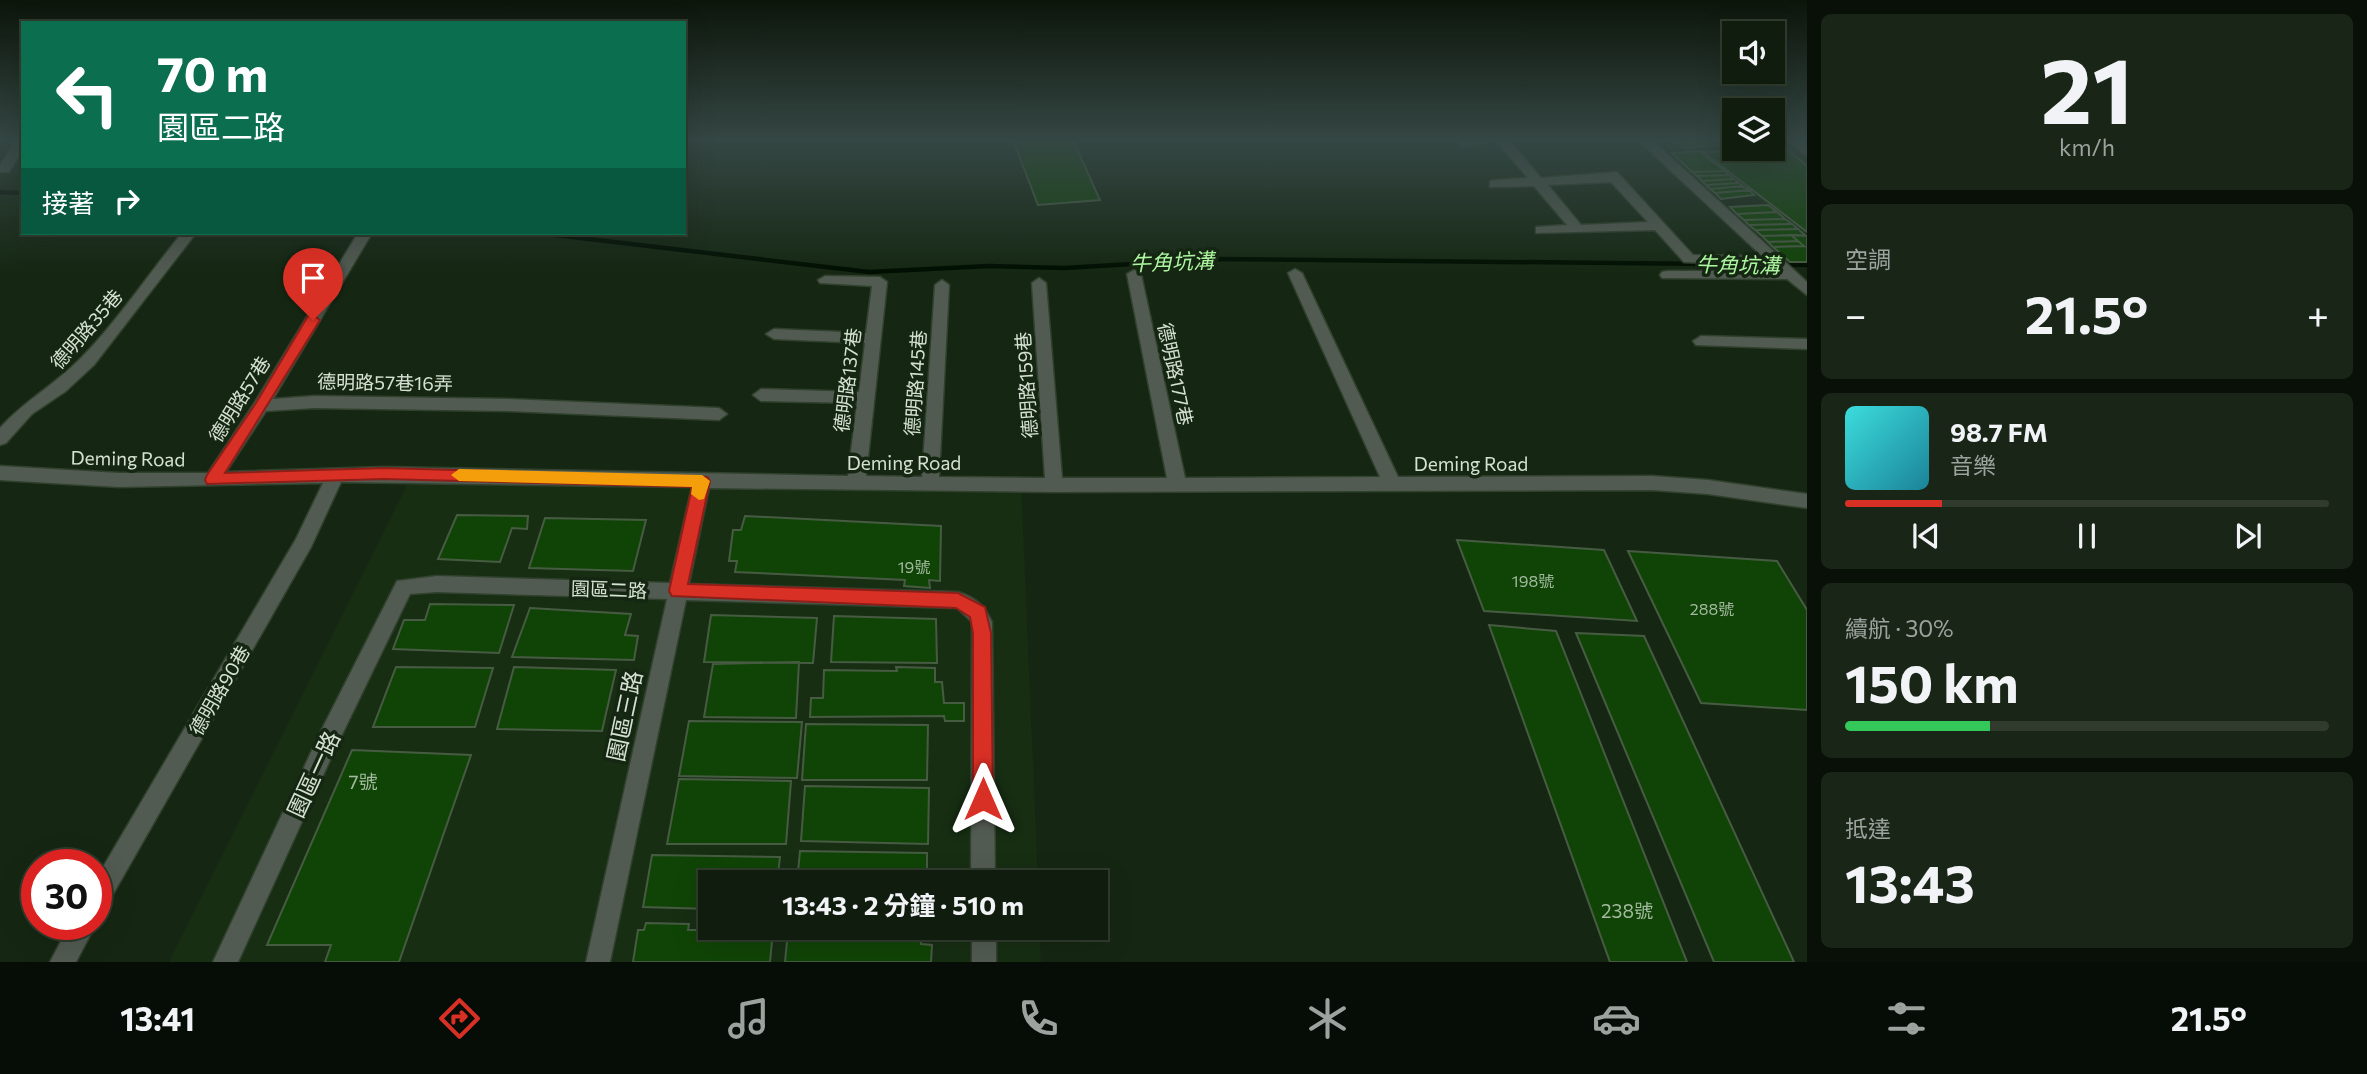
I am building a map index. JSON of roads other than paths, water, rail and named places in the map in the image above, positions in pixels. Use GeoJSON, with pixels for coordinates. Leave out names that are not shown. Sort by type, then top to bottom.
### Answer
{"type":"FeatureCollection","features":[{"type":"Feature","properties":{"kind":"street"},"geometry":{"type":"LineString","coordinates":[[1540,185],[1578,229]]}},
{"type":"Feature","properties":{"kind":"street"},"geometry":{"type":"LineString","coordinates":[[1620,185],[1689,259],[1774,261]]}},
{"type":"Feature","properties":{"kind":"street"},"geometry":{"type":"LineString","coordinates":[[1692,185],[1807,290]]}},
{"type":"Feature","properties":{"kind":"street"},"geometry":{"type":"LineString","coordinates":[[1541,230],[1659,226]]}},
{"type":"Feature","properties":{"kind":"street","name":"德明路35巷"},"geometry":{"type":"LineString","coordinates":[[0,439],[26,410],[60,387],[88,361],[187,235]]}},
{"type":"Feature","properties":{"kind":"street","name":"德明路57巷"},"geometry":{"type":"LineString","coordinates":[[213,480],[364,235]]}},
{"type":"Feature","properties":{"kind":"street"},"geometry":{"type":"LineString","coordinates":[[1295,273],[1392,484]]}},
{"type":"Feature","properties":{"kind":"street","name":"德明路177巷"},"geometry":{"type":"LineString","coordinates":[[1134,274],[1177,482]]}},
{"type":"Feature","properties":{"kind":"street"},"geometry":{"type":"LineString","coordinates":[[1667,275],[1790,275]]}},
{"type":"Feature","properties":{"kind":"street","name":"德明路137巷"},"geometry":{"type":"LineString","coordinates":[[825,280],[880,282],[856,483]]}},
{"type":"Feature","properties":{"kind":"street","name":"德明路159巷"},"geometry":{"type":"LineString","coordinates":[[1039,283],[1055,485]]}},
{"type":"Feature","properties":{"kind":"street","name":"德明路145巷"},"geometry":{"type":"LineString","coordinates":[[930,484],[942,285]]}},
{"type":"Feature","properties":{"kind":"street"},"geometry":{"type":"LineString","coordinates":[[774,334],[873,338]]}},
{"type":"Feature","properties":{"kind":"street"},"geometry":{"type":"LineString","coordinates":[[1701,341],[1807,344]]}},
{"type":"Feature","properties":{"kind":"street"},"geometry":{"type":"LineString","coordinates":[[761,395],[866,398]]}},
{"type":"Feature","properties":{"kind":"street","name":"德明路57巷16弄"},"geometry":{"type":"LineString","coordinates":[[261,406],[314,402],[508,405],[719,414]]}},
{"type":"Feature","properties":{"kind":"street","name":"Deming Road"},"geometry":{"type":"LineString","coordinates":[[0,474],[119,480],[213,480],[335,475],[1055,485],[1177,482],[1652,483],[1708,487],[1807,502]]}},
{"type":"Feature","properties":{"kind":"street","name":"德明路90巷"},"geometry":{"type":"LineString","coordinates":[[112,874],[299,552],[335,475]]}},
{"type":"Feature","properties":{"kind":"street","name":"園區三路"},"geometry":{"type":"LineString","coordinates":[[598,962],[702,481]]}},
{"type":"Feature","properties":{"kind":"street","name":"園區二路"},"geometry":{"type":"LineString","coordinates":[[404,587],[437,584],[958,600],[978,613],[982,633],[983,870]]}},
{"type":"Feature","properties":{"kind":"street","name":"園區一路"},"geometry":{"type":"LineString","coordinates":[[225,962],[328,740],[404,587]]}},
{"type":"Feature","properties":{"kind":"street"},"geometry":{"type":"LineString","coordinates":[[62,962],[75,940]]}},
{"type":"Feature","properties":{"kind":"street"},"geometry":{"type":"LineString","coordinates":[[984,940],[984,962]]}},
{"type":"Feature","properties":{"kind":"waterway","name":"牛角坑溝"},"geometry":{"type":"LineString","coordinates":[[0,192],[21,193]]}},
{"type":"Feature","properties":{"kind":"waterway","name":"牛角坑溝"},"geometry":{"type":"LineString","coordinates":[[555,235],[869,272],[989,266],[1064,268],[1218,259],[1807,265]]}}]}
